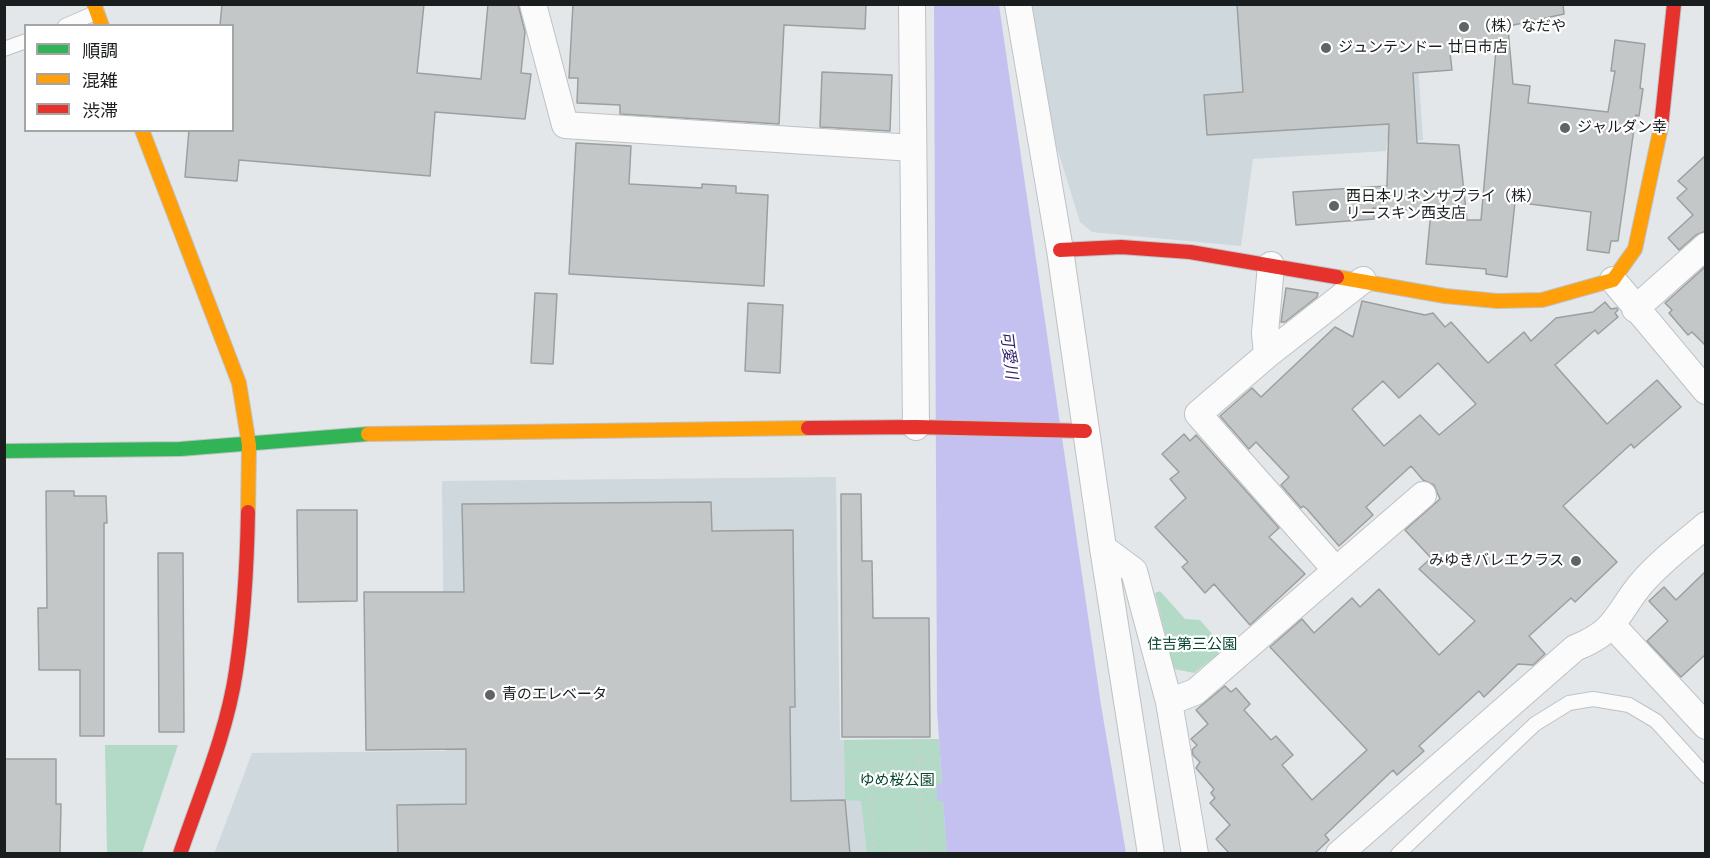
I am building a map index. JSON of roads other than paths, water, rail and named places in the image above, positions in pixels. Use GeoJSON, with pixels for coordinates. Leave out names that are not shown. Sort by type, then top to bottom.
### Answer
{"type":"FeatureCollection","features":[{"type":"Feature","properties":{"kind":"street"},"geometry":{"type":"LineString","coordinates":[[533,4],[565,125],[913,148]]}},
{"type":"Feature","properties":{"kind":"street"},"geometry":{"type":"LineString","coordinates":[[912,4],[913,148],[924,427]]}},
{"type":"Feature","properties":{"kind":"street"},"geometry":{"type":"LineString","coordinates":[[1018,4],[1060,250],[1077,430],[1103,548],[1151,854]]}},
{"type":"Feature","properties":{"kind":"street"},"geometry":{"type":"LineString","coordinates":[[1060,250],[1132,248],[1190,252],[1363,280],[1445,296],[1520,301],[1542,300],[1613,280],[1635,249],[1647,203],[1664,113],[1674,4]]}},
{"type":"Feature","properties":{"kind":"street"},"geometry":{"type":"LineString","coordinates":[[143,132],[239,383],[249,445],[247,570],[236,673],[215,752],[180,854]]}},
{"type":"Feature","properties":{"kind":"street"},"geometry":{"type":"LineString","coordinates":[[1635,309],[1706,246]]}},
{"type":"Feature","properties":{"kind":"street"},"geometry":{"type":"LineString","coordinates":[[1267,355],[1265,333],[1271,265]]}},
{"type":"Feature","properties":{"kind":"street"},"geometry":{"type":"LineString","coordinates":[[1335,569],[1198,414],[1267,355],[1363,280]]}},
{"type":"Feature","properties":{"kind":"street"},"geometry":{"type":"LineString","coordinates":[[1613,280],[1706,391]]}},
{"type":"Feature","properties":{"kind":"street"},"geometry":{"type":"LineString","coordinates":[[4,451],[180,449],[249,445],[333,435],[924,427],[1077,430]]}},
{"type":"Feature","properties":{"kind":"street"},"geometry":{"type":"LineString","coordinates":[[1169,702],[1195,692],[1423,495]]}},
{"type":"Feature","properties":{"kind":"street"},"geometry":{"type":"LineString","coordinates":[[1339,854],[1575,648],[1593,641],[1613,626],[1641,584],[1706,525]]}},
{"type":"Feature","properties":{"kind":"street"},"geometry":{"type":"LineString","coordinates":[[1103,548],[1134,571],[1169,702],[1195,854]]}},
{"type":"Feature","properties":{"kind":"street"},"geometry":{"type":"LineString","coordinates":[[1613,626],[1706,726]]}},
{"type":"Feature","properties":{"kind":"lane"},"geometry":{"type":"LineString","coordinates":[[70,24],[98,14]]}},
{"type":"Feature","properties":{"kind":"lane"},"geometry":{"type":"LineString","coordinates":[[4,49],[24,42]]}},
{"type":"Feature","properties":{"kind":"lane"},"geometry":{"type":"LineString","coordinates":[[1398,854],[1535,724],[1569,703],[1593,699],[1629,705],[1656,721],[1706,776]]}},
{"type":"Feature","properties":{"kind":"water","name":"可愛川"},"geometry":{"type":"Polygon","coordinates":[[[934,5],[999,5],[1101,705],[1126,853],[947,853],[943,801],[937,801],[937,784],[942,783],[937,710],[934,5]]]}},
{"type":"Feature","properties":{"kind":"place","name":"（株）なだや"},"geometry":{"type":"Point","coordinates":[1464,27]}},
{"type":"Feature","properties":{"kind":"place","name":"ジュンテンドー 廿日市店"},"geometry":{"type":"Point","coordinates":[1326,48]}},
{"type":"Feature","properties":{"kind":"place","name":"ジャルダン幸"},"geometry":{"type":"Point","coordinates":[1565,128]}},
{"type":"Feature","properties":{"kind":"place","name":"西日本リネンサプライ（株） リースキン西支店"},"geometry":{"type":"Point","coordinates":[1334,206]}},
{"type":"Feature","properties":{"kind":"place","name":"みゆきバレエクラス"},"geometry":{"type":"Point","coordinates":[1576,561]}},
{"type":"Feature","properties":{"kind":"place","name":"青のエレベータ"},"geometry":{"type":"Point","coordinates":[490,695]}},
{"type":"Feature","properties":{"kind":"park label","name":"住吉第三公園"},"geometry":{"type":"Point","coordinates":[1192,645]}},
{"type":"Feature","properties":{"kind":"park label","name":"ゆめ桜公園"},"geometry":{"type":"Point","coordinates":[897,781]}}]}
